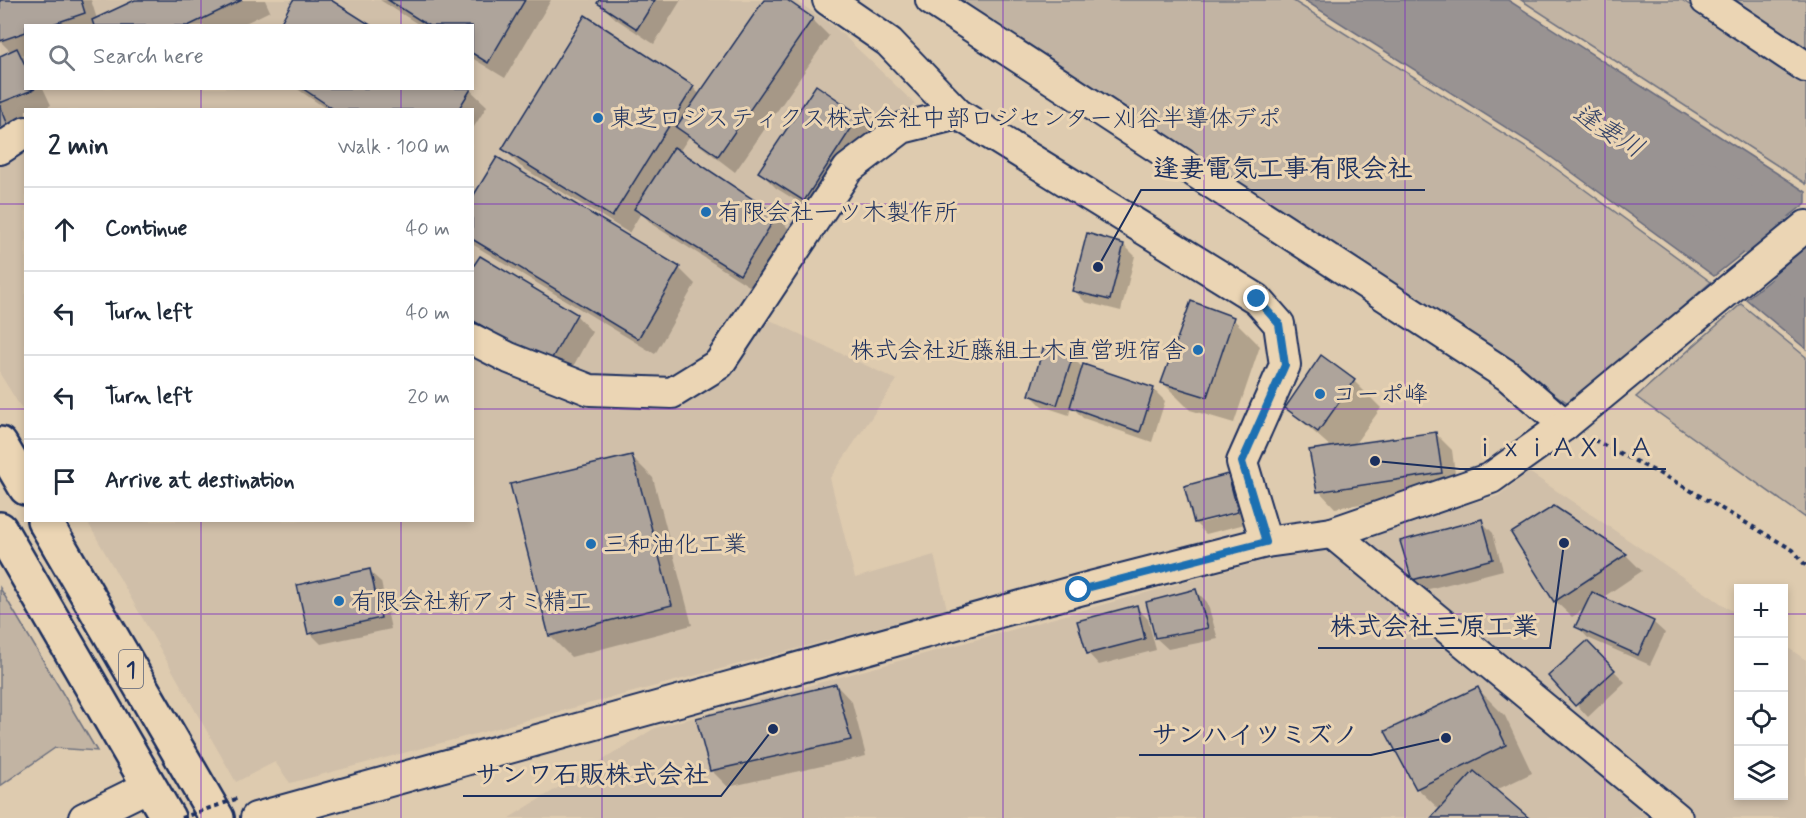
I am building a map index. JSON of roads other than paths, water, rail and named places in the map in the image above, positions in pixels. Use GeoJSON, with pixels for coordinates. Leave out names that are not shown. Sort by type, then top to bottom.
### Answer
{"type":"FeatureCollection","features":[{"type":"Feature","properties":{"kind":"highway"},"geometry":{"type":"LineString","coordinates":[[0,444],[24,485]]}},
{"type":"Feature","properties":{"kind":"highway","name":"1"},"geometry":{"type":"LineString","coordinates":[[45,522],[237,811]]}},
{"type":"Feature","properties":{"kind":"highway","name":"1"},"geometry":{"type":"LineString","coordinates":[[0,529],[168,818]]}},
{"type":"Feature","properties":{"kind":"street"},"geometry":{"type":"LineString","coordinates":[[828,0],[889,42],[958,114],[1257,299],[1279,324],[1285,365],[1242,462],[1266,542]]}},
{"type":"Feature","properties":{"kind":"street"},"geometry":{"type":"LineString","coordinates":[[931,0],[1508,376],[1565,425]]}},
{"type":"Feature","properties":{"kind":"street"},"geometry":{"type":"LineString","coordinates":[[1706,0],[1806,67]]}},
{"type":"Feature","properties":{"kind":"street"},"geometry":{"type":"LineString","coordinates":[[474,340],[509,358],[590,390],[672,393],[719,364],[848,169],[902,128],[958,114]]}},
{"type":"Feature","properties":{"kind":"street"},"geometry":{"type":"LineString","coordinates":[[0,149],[24,133]]}},
{"type":"Feature","properties":{"kind":"street"},"geometry":{"type":"LineString","coordinates":[[237,811],[1266,542],[1332,533],[1491,478],[1565,425],[1806,226]]}},
{"type":"Feature","properties":{"kind":"street"},"geometry":{"type":"LineString","coordinates":[[1332,533],[1677,818]]}},
{"type":"Feature","properties":{"kind":"street"},"geometry":{"type":"LineString","coordinates":[[84,818],[149,786]]}},
{"type":"Feature","properties":{"kind":"water"},"geometry":{"type":"Polygon","coordinates":[[[1304,0],[1508,0],[1806,192],[1806,203],[1714,276],[1540,149],[1304,0]]]}},
{"type":"Feature","properties":{"kind":"water"},"geometry":{"type":"Polygon","coordinates":[[[1806,251],[1806,349],[1746,299],[1806,251]]]}},
{"type":"Feature","properties":{"kind":"waterway","name":"逢妻川"},"geometry":{"type":"LineString","coordinates":[[1702,189],[1743,215],[1806,270]]}},
{"type":"Feature","properties":{"kind":"place","name":"東芝ロジスティクス株式会社中部ロジセンター刈谷半導体デポ"},"geometry":{"type":"Point","coordinates":[598,118]}},
{"type":"Feature","properties":{"kind":"place","name":"有限会社一ツ木製作所"},"geometry":{"type":"Point","coordinates":[706,212]}},
{"type":"Feature","properties":{"kind":"place","name":"逢妻電気工事有限会社"},"geometry":{"type":"Point","coordinates":[1098,267]}},
{"type":"Feature","properties":{"kind":"place","name":"株式会社近藤組土木直営班宿舎"},"geometry":{"type":"Point","coordinates":[1198,350]}},
{"type":"Feature","properties":{"kind":"place","name":"コーポ峰"},"geometry":{"type":"Point","coordinates":[1320,394]}},
{"type":"Feature","properties":{"kind":"place","name":"ｉｘｉＡＸＩＡ"},"geometry":{"type":"Point","coordinates":[1375,461]}},
{"type":"Feature","properties":{"kind":"place","name":"株式会社三原工業"},"geometry":{"type":"Point","coordinates":[1564,543]}},
{"type":"Feature","properties":{"kind":"place","name":"三和油化工業"},"geometry":{"type":"Point","coordinates":[591,544]}},
{"type":"Feature","properties":{"kind":"place","name":"有限会社新アオミ精工"},"geometry":{"type":"Point","coordinates":[339,601]}},
{"type":"Feature","properties":{"kind":"place","name":"サンワ石販株式会社"},"geometry":{"type":"Point","coordinates":[773,729]}},
{"type":"Feature","properties":{"kind":"place","name":"サンハイツミズノ"},"geometry":{"type":"Point","coordinates":[1446,738]}}]}
